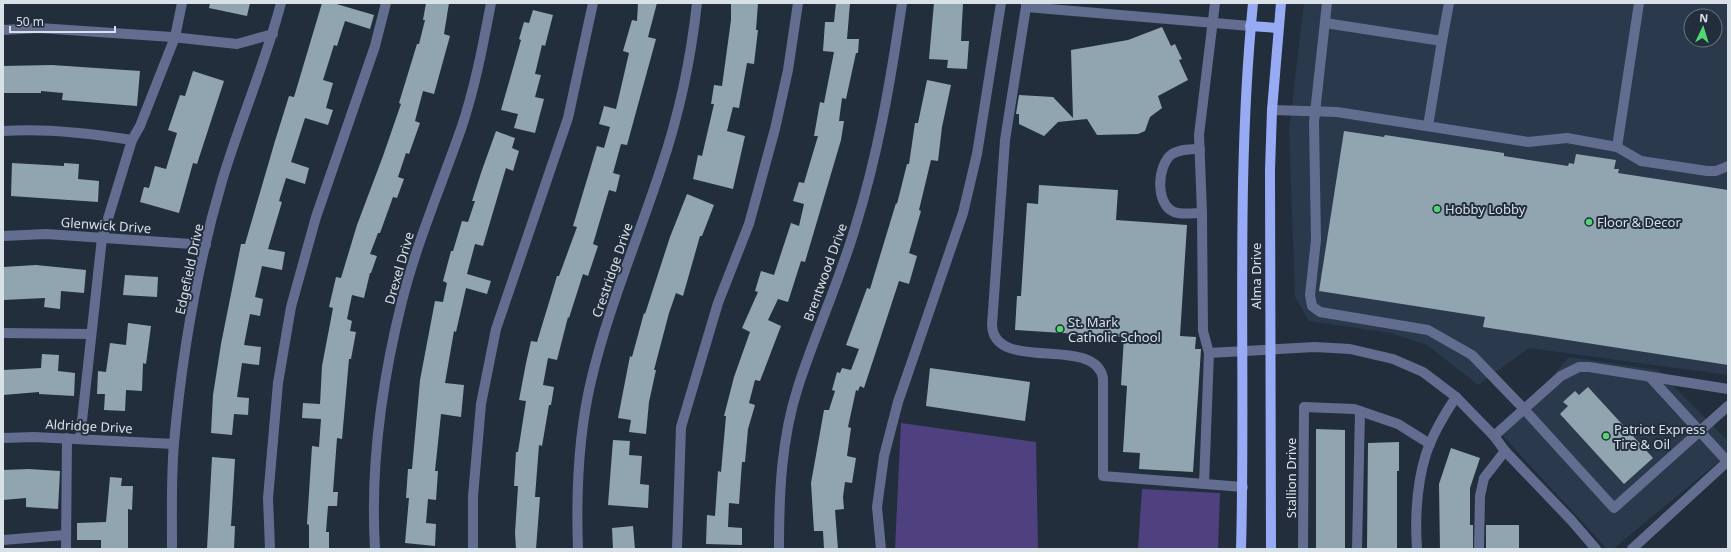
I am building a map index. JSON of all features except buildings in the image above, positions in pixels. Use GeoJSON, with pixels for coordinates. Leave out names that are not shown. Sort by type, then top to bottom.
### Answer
{"type":"FeatureCollection","features":[{"type":"Feature","properties":{"kind":"main road","name":"Alma Drive"},"geometry":{"type":"LineString","coordinates":[[1241,549],[1243,487],[1242,172],[1250,26],[1253,3]]}},
{"type":"Feature","properties":{"kind":"main road","name":"Alma Drive"},"geometry":{"type":"LineString","coordinates":[[1271,549],[1269,234],[1272,110],[1281,3]]}},
{"type":"Feature","properties":{"kind":"main road"},"geometry":{"type":"LineString","coordinates":[[1250,26],[1278,28]]}},
{"type":"Feature","properties":{"kind":"street"},"geometry":{"type":"LineString","coordinates":[[80,439],[102,238],[132,140],[140,126],[175,37],[182,3]]}},
{"type":"Feature","properties":{"kind":"street","name":"Edgefield Drive"},"geometry":{"type":"LineString","coordinates":[[172,549],[174,444],[185,349],[206,245],[222,181],[273,34],[281,3]]}},
{"type":"Feature","properties":{"kind":"street"},"geometry":{"type":"LineString","coordinates":[[270,549],[268,498],[278,383],[291,307],[316,217],[376,46],[386,3]]}},
{"type":"Feature","properties":{"kind":"street","name":"Drexel Drive"},"geometry":{"type":"LineString","coordinates":[[375,549],[376,454],[386,376],[402,300],[425,228],[462,128],[482,53],[491,3]]}},
{"type":"Feature","properties":{"kind":"street"},"geometry":{"type":"LineString","coordinates":[[473,549],[473,496],[481,404],[496,329],[568,118],[593,3]]}},
{"type":"Feature","properties":{"kind":"street","name":"Crestridge Drive"},"geometry":{"type":"LineString","coordinates":[[578,549],[576,504],[581,437],[591,381],[608,318],[662,167],[683,87],[697,3]]}},
{"type":"Feature","properties":{"kind":"street"},"geometry":{"type":"LineString","coordinates":[[677,549],[680,427],[718,304],[749,224],[785,85],[798,3]]}},
{"type":"Feature","properties":{"kind":"street","name":"Brentwood Drive"},"geometry":{"type":"LineString","coordinates":[[779,549],[779,493],[784,445],[798,388],[855,228],[876,151],[892,74],[902,3]]}},
{"type":"Feature","properties":{"kind":"street"},"geometry":{"type":"LineString","coordinates":[[881,549],[877,507],[884,456],[898,402],[963,212],[977,154],[1001,3]]}},
{"type":"Feature","properties":{"kind":"street"},"geometry":{"type":"LineString","coordinates":[[1204,484],[1209,353],[1203,331],[1202,213],[1199,135],[1215,3]]}},
{"type":"Feature","properties":{"kind":"street"},"geometry":{"type":"LineString","coordinates":[[1327,3],[1315,110],[1316,240],[1310,295],[1312,306],[1320,312],[1434,332],[1472,356],[1524,409],[1614,508],[1728,406]]}},
{"type":"Feature","properties":{"kind":"street"},"geometry":{"type":"LineString","coordinates":[[1428,126],[1449,3]]}},
{"type":"Feature","properties":{"kind":"street"},"geometry":{"type":"LineString","coordinates":[[1618,147],[1640,3]]}},
{"type":"Feature","properties":{"kind":"street"},"geometry":{"type":"LineString","coordinates":[[1243,487],[1102,476],[1103,378],[1102,372],[1097,365],[1082,358],[1006,347],[999,343],[992,331],[1005,140],[1026,5],[1250,26]]}},
{"type":"Feature","properties":{"kind":"street"},"geometry":{"type":"LineString","coordinates":[[1325,23],[1442,41]]}},
{"type":"Feature","properties":{"kind":"street"},"geometry":{"type":"LineString","coordinates":[[3,30],[39,28],[175,37],[237,44],[273,34]]}},
{"type":"Feature","properties":{"kind":"street"},"geometry":{"type":"LineString","coordinates":[[1272,110],[1315,110],[1337,112],[1535,143],[1559,138],[1618,147],[1641,161],[1707,171],[1716,171],[1728,166]]}},
{"type":"Feature","properties":{"kind":"street"},"geometry":{"type":"LineString","coordinates":[[3,131],[33,130],[70,132],[132,140]]}},
{"type":"Feature","properties":{"kind":"street"},"geometry":{"type":"LineString","coordinates":[[1200,149],[1182,150],[1173,154],[1166,160],[1163,168],[1161,187],[1164,200],[1168,208],[1174,212],[1202,213]]}},
{"type":"Feature","properties":{"kind":"street","name":"Glenwick Drive"},"geometry":{"type":"LineString","coordinates":[[3,236],[46,234],[206,245]]}},
{"type":"Feature","properties":{"kind":"street"},"geometry":{"type":"LineString","coordinates":[[3,333],[91,334]]}},
{"type":"Feature","properties":{"kind":"street"},"geometry":{"type":"LineString","coordinates":[[1209,353],[1315,347],[1350,349],[1393,359],[1423,372],[1456,396],[1596,549]]}},
{"type":"Feature","properties":{"kind":"street"},"geometry":{"type":"LineString","coordinates":[[1494,436],[1561,376],[1579,367],[1728,389]]}},
{"type":"Feature","properties":{"kind":"street"},"geometry":{"type":"LineString","coordinates":[[1632,549],[1728,461],[1650,377]]}},
{"type":"Feature","properties":{"kind":"street"},"geometry":{"type":"LineString","coordinates":[[1417,549],[1416,529],[1420,485],[1426,454],[1439,423],[1456,396]]}},
{"type":"Feature","properties":{"kind":"street","name":"Stallion Drive"},"geometry":{"type":"LineString","coordinates":[[1304,549],[1304,407],[1354,409],[1360,411]]}},
{"type":"Feature","properties":{"kind":"street"},"geometry":{"type":"LineString","coordinates":[[1358,549],[1360,411],[1398,424],[1430,444]]}},
{"type":"Feature","properties":{"kind":"street","name":"Aldridge Drive"},"geometry":{"type":"LineString","coordinates":[[3,438],[67,438],[174,444]]}},
{"type":"Feature","properties":{"kind":"street"},"geometry":{"type":"LineString","coordinates":[[66,549],[67,438]]}},
{"type":"Feature","properties":{"kind":"street"},"geometry":{"type":"LineString","coordinates":[[1479,549],[1480,496],[1484,478],[1505,451]]}},
{"type":"Feature","properties":{"kind":"street"},"geometry":{"type":"LineString","coordinates":[[3,540],[65,535]]}},
{"type":"Feature","properties":{"kind":"shaded area"},"geometry":{"type":"Polygon","coordinates":[[[1304,3],[1728,3],[1728,375],[1529,348],[1478,385],[1427,345],[1390,333],[1309,321],[1295,297],[1289,130],[1304,3]]]}},
{"type":"Feature","properties":{"kind":"shaded area"},"geometry":{"type":"Polygon","coordinates":[[[1569,357],[1658,370],[1728,441],[1728,454],[1613,549],[1607,549],[1502,435],[1569,357]]]}},
{"type":"Feature","properties":{"kind":"shaded area"},"geometry":{"type":"Polygon","coordinates":[[[901,423],[1036,442],[1038,549],[895,549],[901,423]]]}},
{"type":"Feature","properties":{"kind":"shaded area"},"geometry":{"type":"Polygon","coordinates":[[[1142,489],[1220,493],[1218,549],[1138,549],[1142,489]]]}},
{"type":"Feature","properties":{"kind":"place","name":"Hobby Lobby"},"geometry":{"type":"Point","coordinates":[1437,209]}},
{"type":"Feature","properties":{"kind":"place","name":"Floor & Decor"},"geometry":{"type":"Point","coordinates":[1589,222]}},
{"type":"Feature","properties":{"kind":"place","name":"St. Mark Catholic School"},"geometry":{"type":"Point","coordinates":[1060,329]}},
{"type":"Feature","properties":{"kind":"place","name":"Patriot Express Tire & Oil"},"geometry":{"type":"Point","coordinates":[1606,436]}}]}
